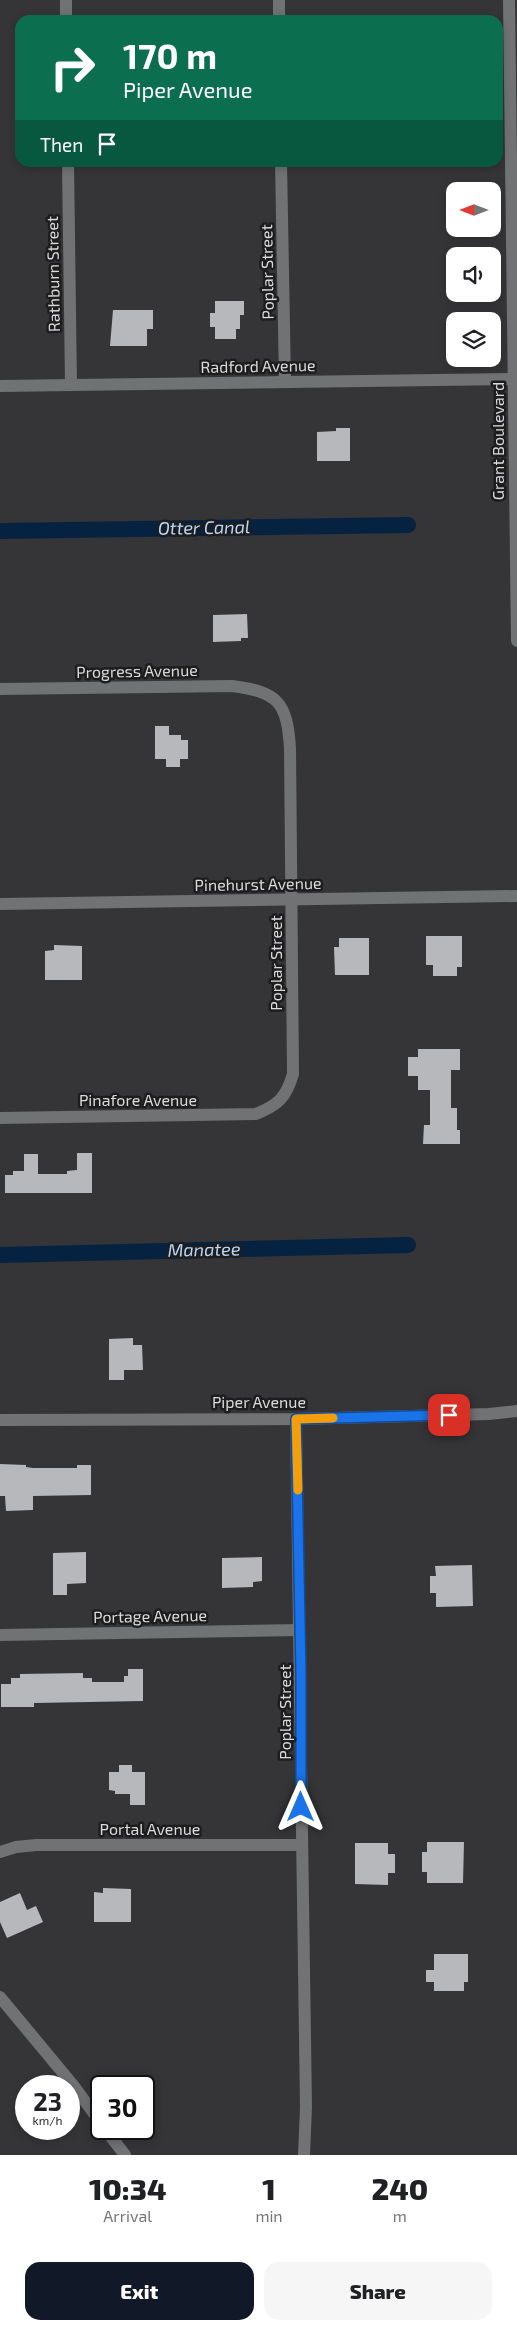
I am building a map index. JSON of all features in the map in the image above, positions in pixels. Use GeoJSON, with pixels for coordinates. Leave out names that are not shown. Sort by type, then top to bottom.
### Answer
{"type":"FeatureCollection","features":[{"type":"Feature","properties":{"kind":"street"},"geometry":{"type":"LineString","coordinates":[[66,0],[66,15]]}},
{"type":"Feature","properties":{"kind":"street"},"geometry":{"type":"LineString","coordinates":[[279,0],[279,15]]}},
{"type":"Feature","properties":{"kind":"street","name":"Grant Boulevard"},"geometry":{"type":"LineString","coordinates":[[509,0],[516,380],[517,641]]}},
{"type":"Feature","properties":{"kind":"street","name":"Rathburn Street"},"geometry":{"type":"LineString","coordinates":[[68,167],[71,385]]}},
{"type":"Feature","properties":{"kind":"street","name":"Poplar Street"},"geometry":{"type":"LineString","coordinates":[[281,167],[285,382]]}},
{"type":"Feature","properties":{"kind":"street","name":"Radford Avenue"},"geometry":{"type":"LineString","coordinates":[[0,386],[516,380]]}},
{"type":"Feature","properties":{"kind":"street","name":"Progress Avenue"},"geometry":{"type":"LineString","coordinates":[[0,689],[232,686],[256,690],[273,697]]}},
{"type":"Feature","properties":{"kind":"street","name":"Poplar Street"},"geometry":{"type":"LineString","coordinates":[[273,697],[285,714],[289,731],[293,1074],[288,1091],[274,1106]]}},
{"type":"Feature","properties":{"kind":"street","name":"Pinehurst Avenue"},"geometry":{"type":"LineString","coordinates":[[0,904],[517,896]]}},
{"type":"Feature","properties":{"kind":"street","name":"Pinafore Avenue"},"geometry":{"type":"LineString","coordinates":[[0,1118],[237,1116],[256,1114],[274,1106]]}},
{"type":"Feature","properties":{"kind":"street","name":"Piper Avenue"},"geometry":{"type":"LineString","coordinates":[[0,1420],[296,1419],[489,1414],[517,1411]]}},
{"type":"Feature","properties":{"kind":"street","name":"Poplar Street"},"geometry":{"type":"LineString","coordinates":[[296,1419],[306,2107],[304,2155]]}},
{"type":"Feature","properties":{"kind":"street","name":"Portage Avenue"},"geometry":{"type":"LineString","coordinates":[[0,1635],[300,1630]]}},
{"type":"Feature","properties":{"kind":"street","name":"Portal Avenue"},"geometry":{"type":"LineString","coordinates":[[0,1852],[16,1846],[36,1845],[301,1845]]}},
{"type":"Feature","properties":{"kind":"street"},"geometry":{"type":"LineString","coordinates":[[0,1997],[73,2085],[90,2109]]}},
{"type":"Feature","properties":{"kind":"street"},"geometry":{"type":"LineString","coordinates":[[113,2140],[125,2155]]}},
{"type":"Feature","properties":{"kind":"building"},"geometry":{"type":"Polygon","coordinates":[[[215,301],[244,301],[244,315],[240,315],[240,329],[236,329],[236,339],[215,339],[215,327],[210,327],[210,313],[215,313],[215,301]]]}},
{"type":"Feature","properties":{"kind":"building"},"geometry":{"type":"Polygon","coordinates":[[[113,310],[153,310],[153,329],[147,329],[147,346],[110,346],[113,310]]]}},
{"type":"Feature","properties":{"kind":"building"},"geometry":{"type":"Polygon","coordinates":[[[336,428],[350,428],[350,461],[317,461],[317,432],[336,431],[336,428]]]}},
{"type":"Feature","properties":{"kind":"building"},"geometry":{"type":"Polygon","coordinates":[[[247,614],[248,638],[241,638],[241,641],[213,642],[213,615],[247,614]]]}},
{"type":"Feature","properties":{"kind":"building"},"geometry":{"type":"Polygon","coordinates":[[[155,726],[169,726],[169,735],[181,735],[181,740],[188,740],[188,759],[180,759],[180,767],[166,767],[166,759],[155,759],[155,726]]]}},
{"type":"Feature","properties":{"kind":"building"},"geometry":{"type":"Polygon","coordinates":[[[426,936],[462,936],[462,967],[457,967],[457,976],[433,976],[433,965],[426,965],[426,936]]]}},
{"type":"Feature","properties":{"kind":"building"},"geometry":{"type":"Polygon","coordinates":[[[339,938],[369,938],[369,975],[335,975],[334,947],[339,947],[339,938]]]}},
{"type":"Feature","properties":{"kind":"building"},"geometry":{"type":"Polygon","coordinates":[[[54,945],[82,946],[82,980],[45,980],[45,951],[54,950],[54,945]]]}},
{"type":"Feature","properties":{"kind":"building"},"geometry":{"type":"Polygon","coordinates":[[[418,1049],[460,1049],[460,1070],[451,1070],[451,1108],[457,1108],[457,1130],[460,1130],[460,1144],[423,1144],[424,1125],[430,1125],[430,1090],[418,1090],[418,1076],[408,1076],[408,1057],[418,1057],[418,1049]]]}},
{"type":"Feature","properties":{"kind":"building"},"geometry":{"type":"Polygon","coordinates":[[[77,1153],[92,1153],[92,1193],[5,1193],[5,1175],[13,1175],[13,1171],[24,1171],[24,1154],[38,1154],[38,1174],[67,1174],[67,1171],[77,1170],[77,1153]]]}},
{"type":"Feature","properties":{"kind":"building"},"geometry":{"type":"Polygon","coordinates":[[[133,1338],[133,1345],[142,1345],[143,1370],[124,1370],[124,1380],[109,1380],[109,1339],[133,1338]]]}},
{"type":"Feature","properties":{"kind":"building"},"geometry":{"type":"Polygon","coordinates":[[[0,1464],[26,1465],[26,1467],[33,1468],[77,1468],[77,1465],[91,1465],[91,1495],[33,1496],[33,1510],[6,1511],[5,1496],[0,1496],[0,1464]]]}},
{"type":"Feature","properties":{"kind":"building"},"geometry":{"type":"Polygon","coordinates":[[[86,1552],[86,1583],[67,1584],[67,1595],[53,1595],[53,1553],[86,1552]]]}},
{"type":"Feature","properties":{"kind":"building"},"geometry":{"type":"Polygon","coordinates":[[[262,1557],[262,1581],[253,1582],[253,1587],[222,1588],[222,1558],[262,1557]]]}},
{"type":"Feature","properties":{"kind":"building"},"geometry":{"type":"Polygon","coordinates":[[[472,1565],[473,1606],[436,1607],[436,1593],[430,1593],[430,1576],[436,1576],[435,1566],[472,1565]]]}},
{"type":"Feature","properties":{"kind":"building"},"geometry":{"type":"Polygon","coordinates":[[[128,1669],[143,1669],[143,1701],[34,1703],[34,1707],[1,1707],[1,1684],[11,1684],[11,1678],[20,1678],[20,1674],[83,1673],[83,1678],[92,1678],[92,1682],[124,1682],[124,1676],[128,1676],[128,1669]]]}},
{"type":"Feature","properties":{"kind":"building"},"geometry":{"type":"Polygon","coordinates":[[[119,1765],[132,1765],[132,1772],[145,1772],[145,1805],[130,1805],[130,1794],[115,1794],[115,1791],[109,1790],[109,1772],[119,1772],[119,1765]]]}},
{"type":"Feature","properties":{"kind":"building"},"geometry":{"type":"Polygon","coordinates":[[[427,1842],[464,1842],[463,1883],[427,1883],[427,1872],[422,1872],[422,1852],[427,1852],[427,1842]]]}},
{"type":"Feature","properties":{"kind":"building"},"geometry":{"type":"Polygon","coordinates":[[[355,1843],[388,1843],[388,1854],[395,1854],[395,1873],[388,1873],[388,1885],[355,1884],[355,1843]]]}},
{"type":"Feature","properties":{"kind":"building"},"geometry":{"type":"Polygon","coordinates":[[[103,1888],[131,1889],[131,1922],[94,1922],[94,1892],[103,1893],[103,1888]]]}},
{"type":"Feature","properties":{"kind":"building"},"geometry":{"type":"Polygon","coordinates":[[[20,1893],[27,1910],[36,1906],[43,1922],[7,1938],[0,1922],[0,1902],[20,1893]]]}},
{"type":"Feature","properties":{"kind":"building"},"geometry":{"type":"Polygon","coordinates":[[[434,1954],[468,1954],[468,1982],[464,1982],[464,1991],[434,1991],[434,1982],[426,1982],[426,1970],[434,1970],[434,1954]]]}},
{"type":"Feature","properties":{"kind":"waterway","name":"Otter Canal"},"geometry":{"type":"LineString","coordinates":[[0,531],[408,525]]}},
{"type":"Feature","properties":{"kind":"waterway","name":"Manatee"},"geometry":{"type":"LineString","coordinates":[[0,1255],[408,1245]]}},
{"type":"Feature","properties":{"kind":"slow traffic"},"geometry":{"type":"LineString","coordinates":[[298,1490],[296,1419],[333,1418]]}},
{"type":"Feature","properties":{"kind":"route"},"geometry":{"type":"LineString","coordinates":[[301,1807],[301,1674],[296,1419],[449,1415]]}}]}
